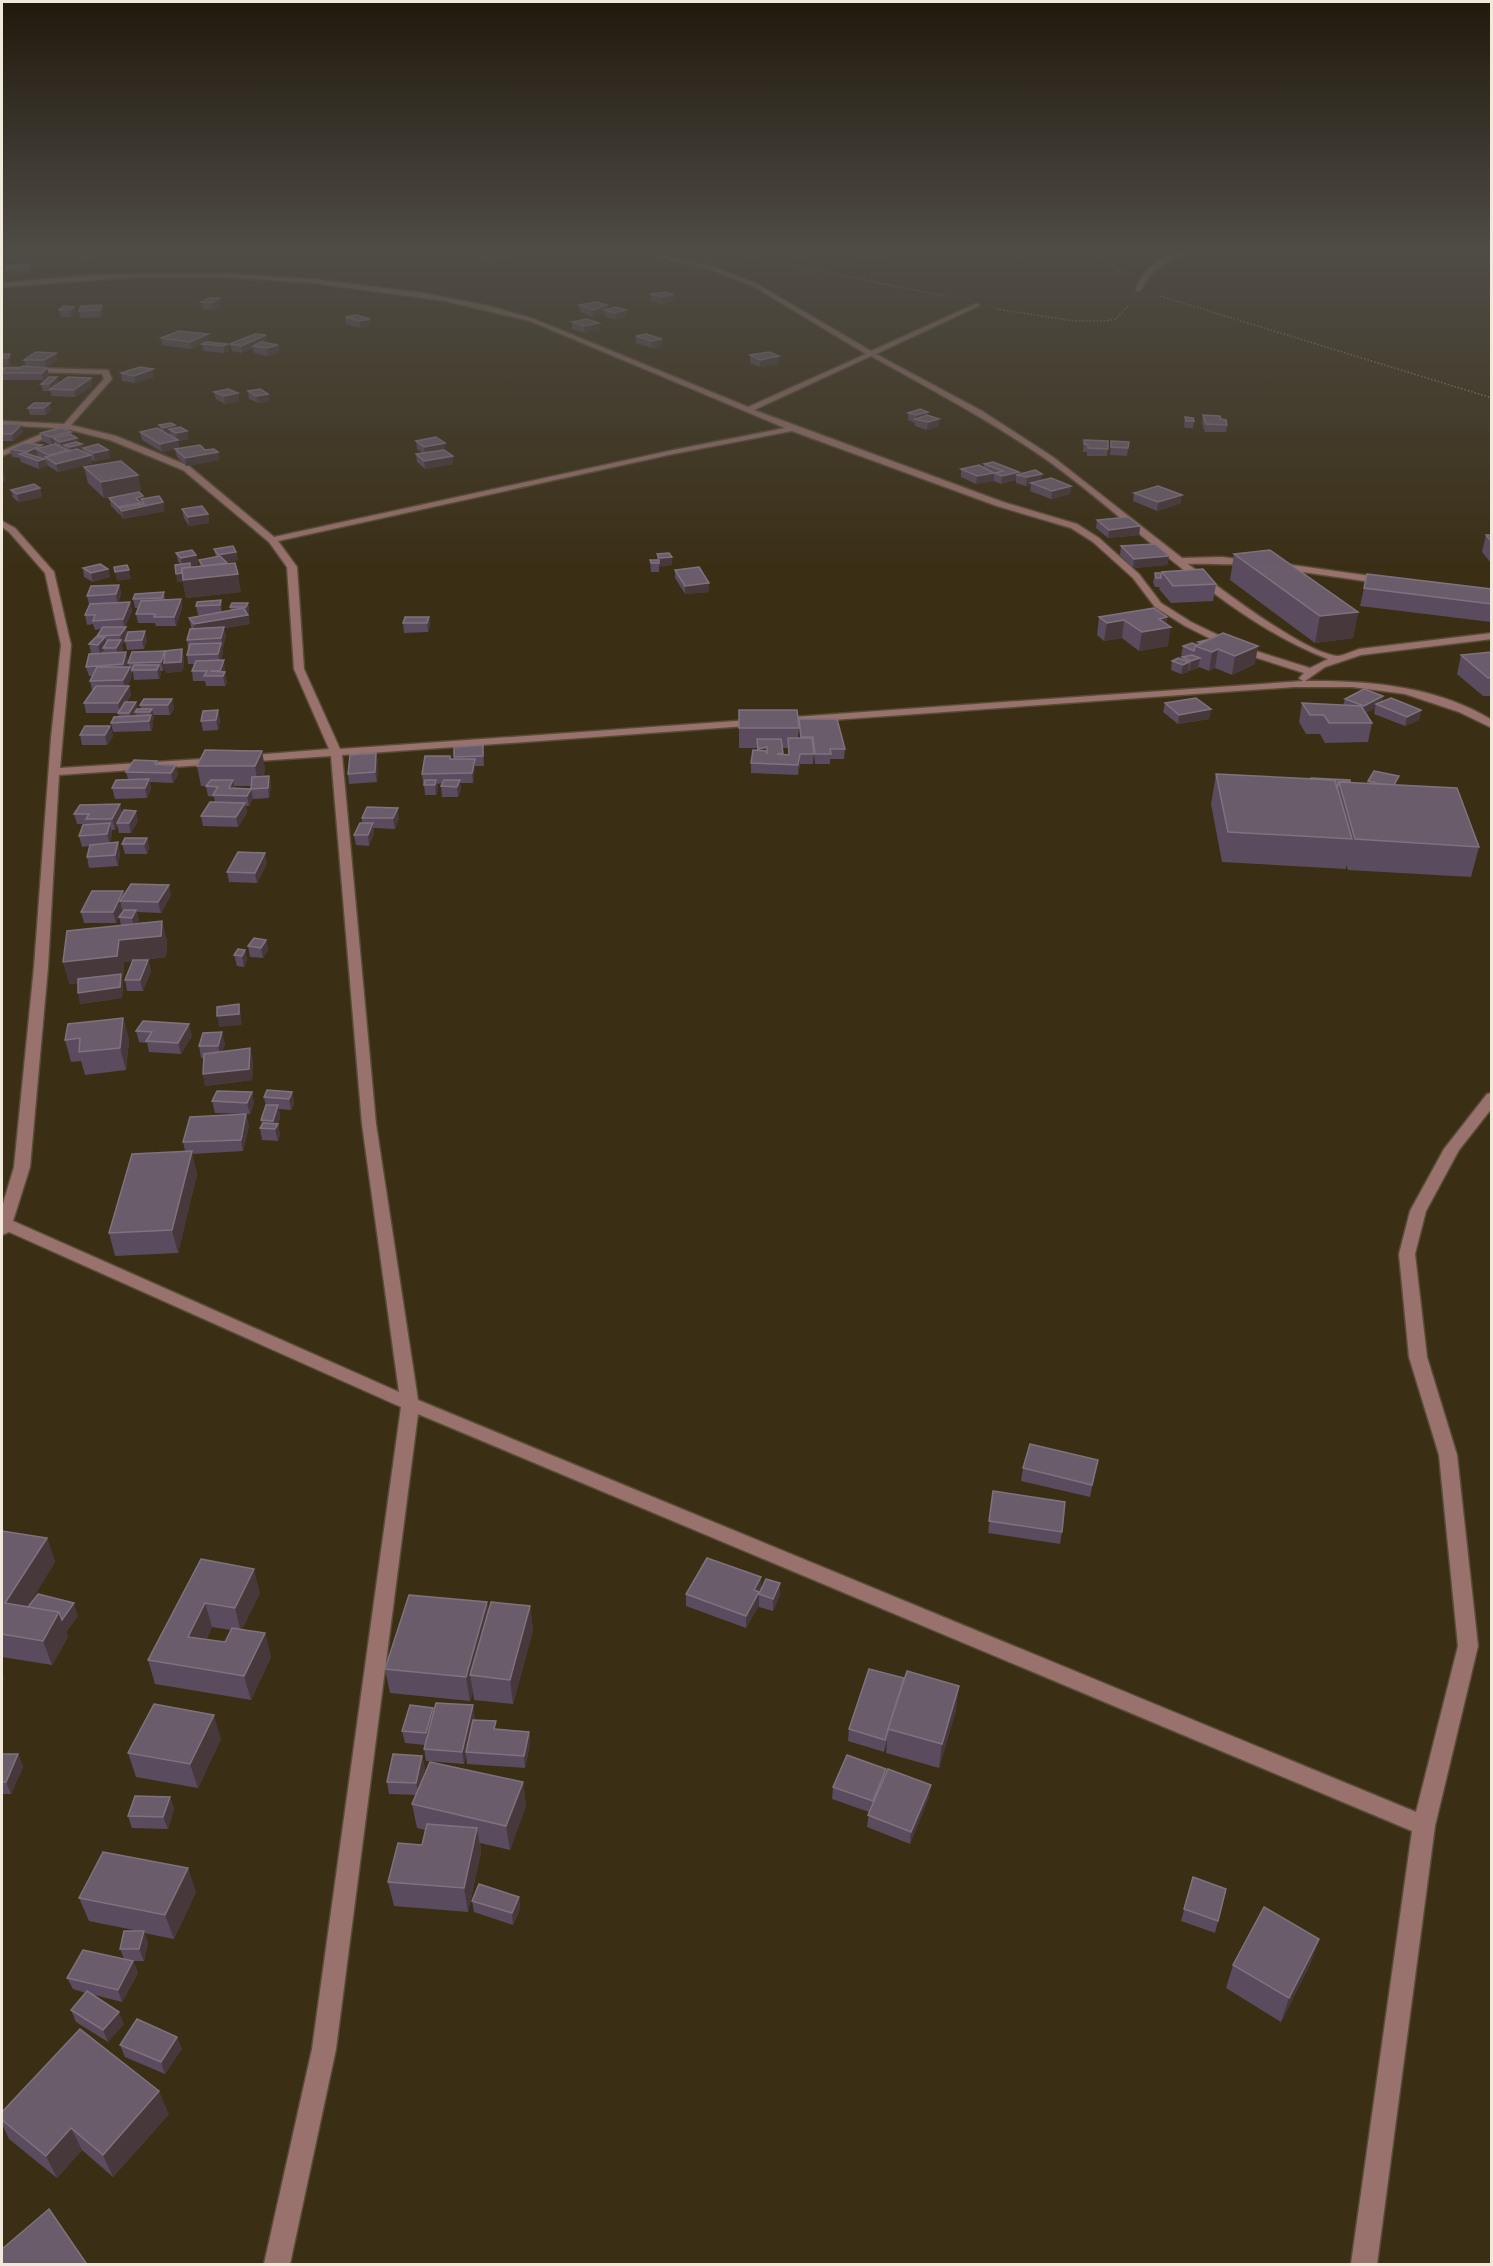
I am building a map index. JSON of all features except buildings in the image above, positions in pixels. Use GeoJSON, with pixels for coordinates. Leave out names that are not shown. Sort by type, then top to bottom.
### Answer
{"type":"FeatureCollection","features":[{"type":"Feature","properties":{"kind":"street"},"geometry":{"type":"LineString","coordinates":[[621,358],[793,429],[1000,504],[1074,526],[1096,540],[1136,576],[1158,605],[1188,624],[1239,649],[1312,672]]}},
{"type":"Feature","properties":{"kind":"street"},"geometry":{"type":"LineString","coordinates":[[746,411],[867,358]]}},
{"type":"Feature","properties":{"kind":"street"},"geometry":{"type":"LineString","coordinates":[[878,358],[979,413],[1050,459],[1206,582],[1272,628],[1305,648],[1337,659]]}},
{"type":"Feature","properties":{"kind":"street"},"geometry":{"type":"LineString","coordinates":[[2,369],[105,372],[108,379],[66,426],[2,454]]}},
{"type":"Feature","properties":{"kind":"street"},"geometry":{"type":"LineString","coordinates":[[2,423],[66,426],[113,438],[186,468],[272,540],[292,567],[299,669],[336,753],[369,1124],[410,1404],[324,2049],[277,2265]]}},
{"type":"Feature","properties":{"kind":"street"},"geometry":{"type":"LineString","coordinates":[[272,540],[673,452],[793,429]]}},
{"type":"Feature","properties":{"kind":"street"},"geometry":{"type":"LineString","coordinates":[[2,523],[12,530],[49,572],[66,645],[54,772],[41,967],[22,1167],[2,1227],[410,1404],[1424,1826]]}},
{"type":"Feature","properties":{"kind":"street"},"geometry":{"type":"LineString","coordinates":[[1180,561],[1222,560],[1257,564]]}},
{"type":"Feature","properties":{"kind":"street"},"geometry":{"type":"LineString","coordinates":[[1268,565],[1391,582]]}},
{"type":"Feature","properties":{"kind":"street"},"geometry":{"type":"LineString","coordinates":[[1294,684],[1337,659],[1359,652],[1491,636]]}},
{"type":"Feature","properties":{"kind":"street"},"geometry":{"type":"LineString","coordinates":[[54,772],[1294,684],[1366,683],[1391,687],[1465,710],[1491,725]]}},
{"type":"Feature","properties":{"kind":"street"},"geometry":{"type":"LineString","coordinates":[[1364,2265],[1424,1826],[1468,1646],[1448,1455],[1418,1357],[1407,1254],[1418,1211],[1452,1149],[1491,1097]]}},
{"type":"Feature","properties":{"kind":"path"},"geometry":{"type":"LineString","coordinates":[[1359,358],[1491,398]]}}]}
